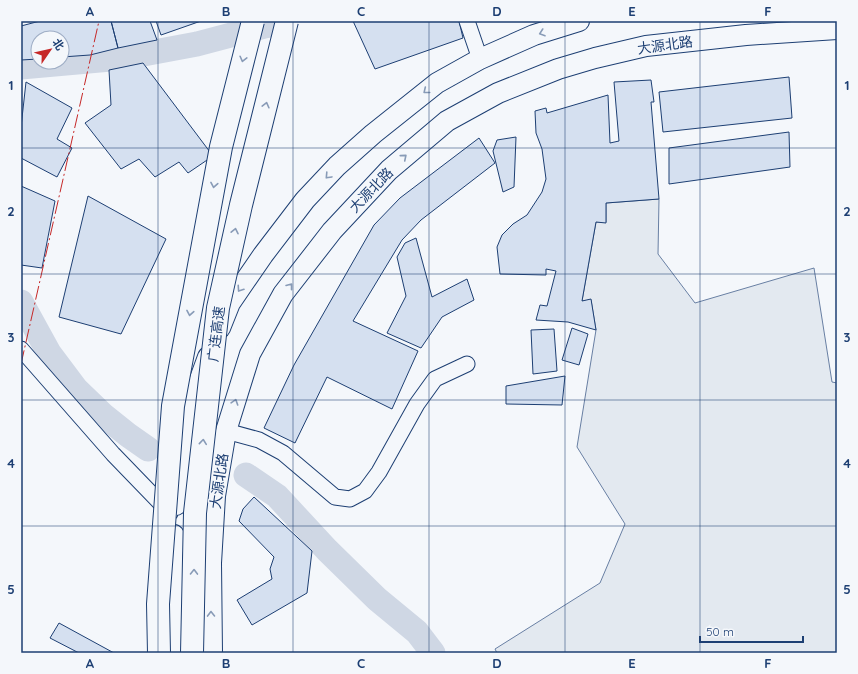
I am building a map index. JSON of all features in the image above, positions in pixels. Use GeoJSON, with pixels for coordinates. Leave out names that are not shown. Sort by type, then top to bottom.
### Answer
{"type":"FeatureCollection","features":[{"type":"Feature","properties":{"kind":"highway","name":"广连高速"},"geometry":{"type":"LineString","coordinates":[[159,653],[158,604],[173,406],[221,147],[253,21]]}},
{"type":"Feature","properties":{"kind":"highway","name":"广连高速"},"geometry":{"type":"LineString","coordinates":[[192,653],[195,513],[218,308],[241,205],[287,21]]}},
{"type":"Feature","properties":{"kind":"main road"},"geometry":{"type":"LineString","coordinates":[[172,653],[172,567],[174,518],[183,439],[193,398],[230,303],[263,255],[305,200],[337,166],[437,83],[480,59],[534,35],[579,21]]}},
{"type":"Feature","properties":{"kind":"main road","name":"大源北路"},"geometry":{"type":"LineString","coordinates":[[212,653],[211,563],[216,496],[226,431],[250,354],[283,294],[332,232],[389,170],[447,121],[498,93],[558,69],[639,47],[746,35],[837,29]]}},
{"type":"Feature","properties":{"kind":"lane"},"geometry":{"type":"LineString","coordinates":[[467,21],[480,59]]}},
{"type":"Feature","properties":{"kind":"lane"},"geometry":{"type":"LineString","coordinates":[[21,349],[113,454],[174,518]]}},
{"type":"Feature","properties":{"kind":"lane"},"geometry":{"type":"LineString","coordinates":[[226,431],[259,440],[283,453],[335,497],[350,499],[365,491],[417,404],[435,379],[467,364]]}},
{"type":"Feature","properties":{"kind":"shaded area"},"geometry":{"type":"Polygon","coordinates":[[[659,199],[658,254],[695,303],[814,268],[832,382],[837,383],[837,653],[497,653],[495,649],[600,583],[625,524],[577,447],[596,330],[591,300],[582,301],[596,222],[606,222],[606,203],[659,199]]]}},
{"type":"Feature","properties":{"kind":"building"},"geometry":{"type":"Polygon","coordinates":[[[40,21],[111,21],[118,48],[90,55],[70,56],[70,30],[30,30],[30,59],[21,60],[21,26],[40,21]]]}},
{"type":"Feature","properties":{"kind":"building"},"geometry":{"type":"Polygon","coordinates":[[[111,21],[150,21],[157,40],[118,48],[111,21]]]}},
{"type":"Feature","properties":{"kind":"building"},"geometry":{"type":"Polygon","coordinates":[[[156,21],[201,21],[161,35],[156,21]]]}},
{"type":"Feature","properties":{"kind":"building"},"geometry":{"type":"Polygon","coordinates":[[[353,21],[459,21],[463,38],[375,69],[353,21]]]}},
{"type":"Feature","properties":{"kind":"building"},"geometry":{"type":"Polygon","coordinates":[[[143,63],[213,156],[188,173],[179,162],[155,177],[139,159],[121,169],[85,123],[111,105],[109,70],[143,63]]]}},
{"type":"Feature","properties":{"kind":"building"},"geometry":{"type":"Polygon","coordinates":[[[789,77],[792,118],[663,132],[659,92],[789,77]]]}},
{"type":"Feature","properties":{"kind":"building"},"geometry":{"type":"Polygon","coordinates":[[[651,80],[654,102],[651,102],[659,199],[606,203],[606,223],[596,222],[582,301],[591,299],[596,330],[568,322],[536,320],[540,305],[547,306],[556,271],[546,269],[546,275],[500,274],[497,247],[502,235],[513,224],[527,215],[542,192],[546,179],[542,149],[536,133],[535,111],[546,108],[547,113],[608,95],[610,143],[619,141],[614,82],[651,80]]]}},
{"type":"Feature","properties":{"kind":"building"},"geometry":{"type":"Polygon","coordinates":[[[26,82],[72,108],[57,139],[72,148],[57,177],[21,158],[21,127],[26,82]]]}},
{"type":"Feature","properties":{"kind":"building"},"geometry":{"type":"Polygon","coordinates":[[[789,132],[790,167],[669,184],[669,148],[789,132]]]}},
{"type":"Feature","properties":{"kind":"building"},"geometry":{"type":"Polygon","coordinates":[[[516,137],[514,187],[503,192],[493,151],[497,140],[516,137]]]}},
{"type":"Feature","properties":{"kind":"building"},"geometry":{"type":"Polygon","coordinates":[[[479,138],[495,163],[421,220],[402,240],[353,321],[418,351],[392,409],[327,377],[295,443],[264,428],[294,365],[374,225],[400,198],[479,138]]]}},
{"type":"Feature","properties":{"kind":"building"},"geometry":{"type":"Polygon","coordinates":[[[21,186],[55,201],[42,268],[21,265],[21,186]]]}},
{"type":"Feature","properties":{"kind":"building"},"geometry":{"type":"Polygon","coordinates":[[[88,196],[166,239],[121,334],[59,317],[88,196]]]}},
{"type":"Feature","properties":{"kind":"building"},"geometry":{"type":"Polygon","coordinates":[[[416,238],[432,297],[467,279],[474,300],[442,317],[421,348],[387,333],[406,296],[397,257],[405,243],[416,238]]]}},
{"type":"Feature","properties":{"kind":"building"},"geometry":{"type":"Polygon","coordinates":[[[572,328],[588,334],[579,365],[562,360],[572,328]]]}},
{"type":"Feature","properties":{"kind":"building"},"geometry":{"type":"Polygon","coordinates":[[[554,329],[557,371],[533,374],[531,330],[554,329]]]}},
{"type":"Feature","properties":{"kind":"building"},"geometry":{"type":"Polygon","coordinates":[[[565,376],[562,405],[506,404],[506,386],[565,376]]]}},
{"type":"Feature","properties":{"kind":"building"},"geometry":{"type":"Polygon","coordinates":[[[254,497],[312,551],[307,593],[252,625],[237,600],[272,579],[270,569],[274,557],[239,521],[243,509],[254,497]]]}},
{"type":"Feature","properties":{"kind":"building"},"geometry":{"type":"Polygon","coordinates":[[[59,623],[114,653],[79,653],[50,638],[59,623]]]}},
{"type":"Feature","properties":{"kind":"waterway"},"geometry":{"type":"LineString","coordinates":[[21,67],[122,58],[197,44],[265,26],[276,21]]}},
{"type":"Feature","properties":{"kind":"waterway"},"geometry":{"type":"LineString","coordinates":[[21,302],[49,353],[76,389],[103,415],[148,449]]}},
{"type":"Feature","properties":{"kind":"waterway"},"geometry":{"type":"LineString","coordinates":[[246,475],[277,496],[327,550],[377,599],[417,632],[433,653]]}},
{"type":"Feature","properties":{"kind":"power"},"geometry":{"type":"LineString","coordinates":[[21,364],[99,21]]}}]}
